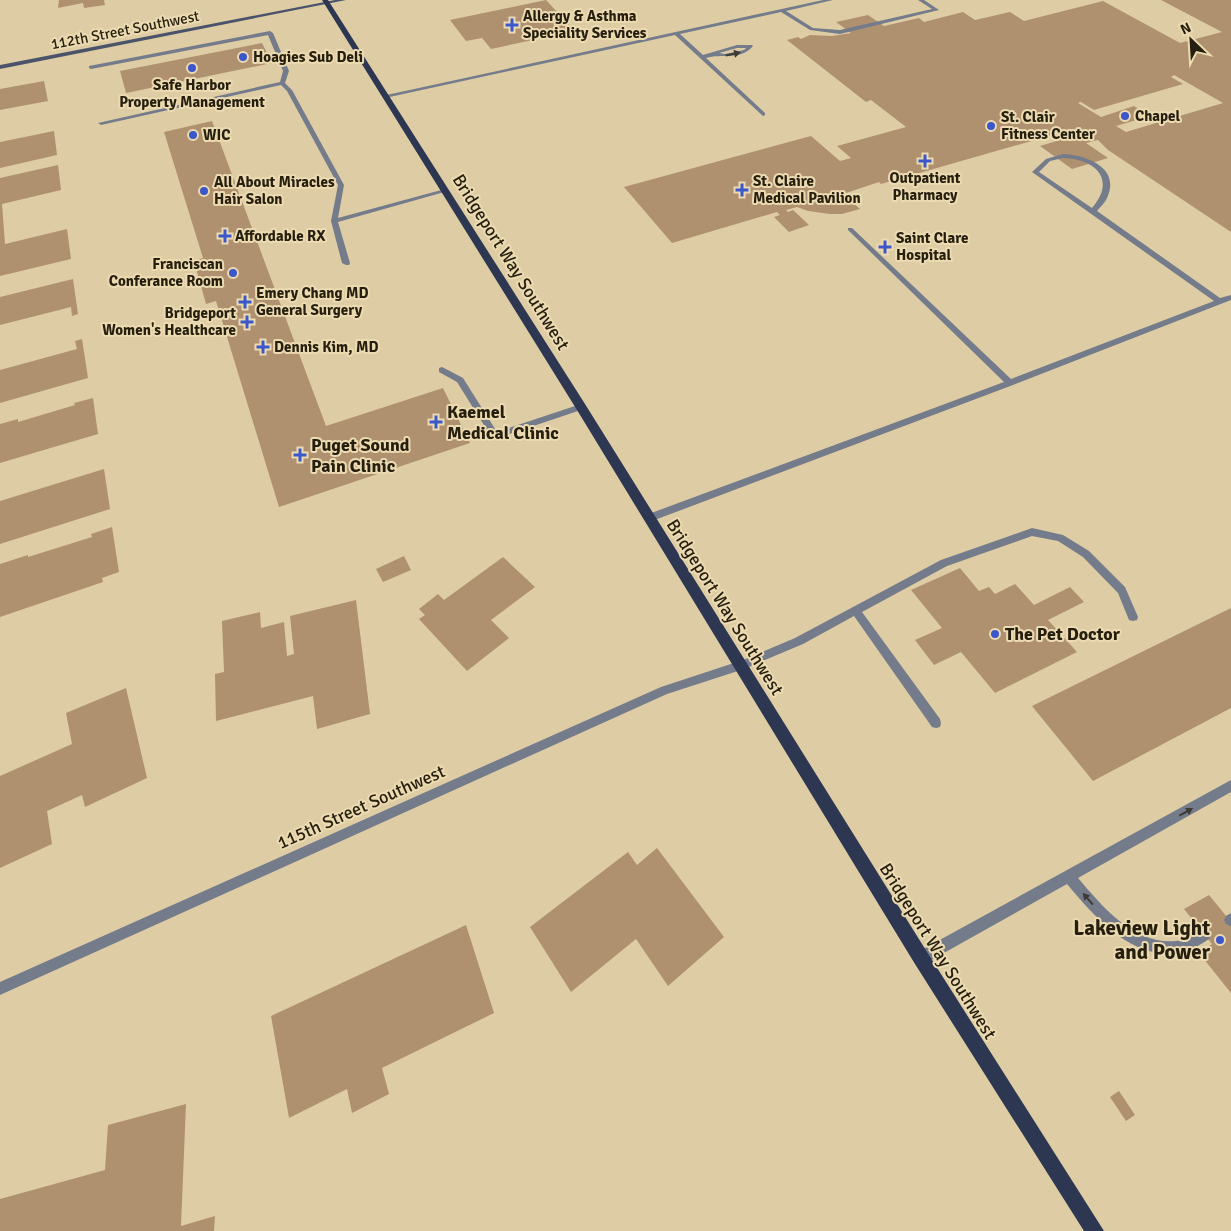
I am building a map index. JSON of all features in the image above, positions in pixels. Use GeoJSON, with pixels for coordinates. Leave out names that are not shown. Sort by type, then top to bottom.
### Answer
{"type":"FeatureCollection","features":[{"type":"Feature","properties":{"kind":"main road","name":"Bridgeport Way Southwest"},"geometry":{"type":"LineString","coordinates":[[326,2],[581,407],[921,958],[1095,1231]]}},
{"type":"Feature","properties":{"kind":"street","name":"112th Street Southwest"},"geometry":{"type":"LineString","coordinates":[[0,67],[343,0]]}},
{"type":"Feature","properties":{"kind":"street"},"geometry":{"type":"LineString","coordinates":[[385,96],[830,0]]}},
{"type":"Feature","properties":{"kind":"street"},"geometry":{"type":"LineString","coordinates":[[783,11],[812,29],[840,32],[936,10],[921,0]]}},
{"type":"Feature","properties":{"kind":"street"},"geometry":{"type":"LineString","coordinates":[[90,67],[270,33],[286,71],[282,82]]}},
{"type":"Feature","properties":{"kind":"street"},"geometry":{"type":"LineString","coordinates":[[677,34],[763,114]]}},
{"type":"Feature","properties":{"kind":"street"},"geometry":{"type":"LineString","coordinates":[[702,57],[714,54],[725,56],[746,51],[750,46],[737,45],[718,50],[714,54]]}},
{"type":"Feature","properties":{"kind":"street"},"geometry":{"type":"LineString","coordinates":[[101,123],[282,82]]}},
{"type":"Feature","properties":{"kind":"street"},"geometry":{"type":"LineString","coordinates":[[282,82],[289,90],[341,185],[334,221],[346,263]]}},
{"type":"Feature","properties":{"kind":"street"},"geometry":{"type":"LineString","coordinates":[[1093,211],[1104,201],[1108,182],[1103,171],[1086,159],[1066,156],[1049,159],[1034,172],[1093,211],[1219,301]]}},
{"type":"Feature","properties":{"kind":"street"},"geometry":{"type":"LineString","coordinates":[[334,221],[445,191]]}},
{"type":"Feature","properties":{"kind":"street"},"geometry":{"type":"LineString","coordinates":[[850,230],[1010,383]]}},
{"type":"Feature","properties":{"kind":"street"},"geometry":{"type":"LineString","coordinates":[[650,518],[1010,383],[1231,297]]}},
{"type":"Feature","properties":{"kind":"street"},"geometry":{"type":"LineString","coordinates":[[442,370],[460,380],[495,436],[581,407]]}},
{"type":"Feature","properties":{"kind":"street","name":"115th Street Southwest"},"geometry":{"type":"LineString","coordinates":[[0,989],[665,690],[740,666],[799,640],[944,563],[1032,532],[1060,538],[1086,554],[1122,590],[1133,618]]}},
{"type":"Feature","properties":{"kind":"street"},"geometry":{"type":"LineString","coordinates":[[855,610],[936,723]]}},
{"type":"Feature","properties":{"kind":"street"},"geometry":{"type":"LineString","coordinates":[[921,958],[1231,786]]}},
{"type":"Feature","properties":{"kind":"street"},"geometry":{"type":"LineString","coordinates":[[1069,877],[1101,914],[1120,931],[1135,938],[1164,948],[1176,948],[1205,935]]}},
{"type":"Feature","properties":{"kind":"building"},"geometry":{"type":"Polygon","coordinates":[[[59,0],[104,0],[105,5],[84,8],[83,3],[58,8],[59,0]]]}},
{"type":"Feature","properties":{"kind":"building","name":"Allergy & Asthma Speciality Services"},"geometry":{"type":"Polygon","coordinates":[[[546,0],[575,31],[491,49],[482,38],[466,41],[450,20],[546,0]]]}},
{"type":"Feature","properties":{"kind":"building"},"geometry":{"type":"Polygon","coordinates":[[[1161,0],[1231,0],[1231,232],[1108,150],[1098,140],[1086,143],[1108,158],[1072,169],[1040,146],[1063,139],[1056,134],[881,184],[879,182],[843,194],[860,209],[842,214],[808,211],[797,207],[786,210],[788,212],[793,210],[809,225],[789,232],[774,217],[780,215],[777,212],[672,243],[624,187],[811,136],[840,161],[851,158],[837,146],[906,127],[871,100],[866,102],[787,40],[798,37],[801,39],[810,35],[832,36],[851,33],[836,22],[868,15],[884,26],[919,18],[924,22],[963,12],[975,20],[1010,12],[1024,21],[1103,1],[1180,43],[1222,32],[1161,0]],[[1174,75],[1171,77],[1183,84],[1094,110],[1081,102],[1078,103],[1101,117],[1134,106],[1150,116],[1116,126],[1126,132],[1223,103],[1174,75]]]}},
{"type":"Feature","properties":{"kind":"building"},"geometry":{"type":"Polygon","coordinates":[[[262,43],[272,63],[126,93],[120,71],[262,43]]]}},
{"type":"Feature","properties":{"kind":"building"},"geometry":{"type":"Polygon","coordinates":[[[44,81],[48,101],[0,110],[0,89],[44,81]]]}},
{"type":"Feature","properties":{"kind":"building"},"geometry":{"type":"Polygon","coordinates":[[[212,121],[326,426],[443,388],[470,443],[279,507],[216,301],[206,304],[194,261],[203,258],[164,132],[212,121]]]}},
{"type":"Feature","properties":{"kind":"building"},"geometry":{"type":"Polygon","coordinates":[[[54,131],[57,155],[0,168],[0,142],[54,131]]]}},
{"type":"Feature","properties":{"kind":"building"},"geometry":{"type":"Polygon","coordinates":[[[58,165],[61,190],[2,204],[5,244],[67,229],[71,259],[0,276],[0,178],[58,165]]]}},
{"type":"Feature","properties":{"kind":"building"},"geometry":{"type":"Polygon","coordinates":[[[73,279],[78,314],[72,316],[71,307],[0,325],[0,297],[73,279]]]}},
{"type":"Feature","properties":{"kind":"building"},"geometry":{"type":"Polygon","coordinates":[[[82,339],[88,378],[0,403],[0,370],[77,349],[75,341],[82,339]]]}},
{"type":"Feature","properties":{"kind":"building"},"geometry":{"type":"Polygon","coordinates":[[[93,398],[98,434],[0,463],[0,424],[18,419],[18,422],[93,398]]]}},
{"type":"Feature","properties":{"kind":"building"},"geometry":{"type":"Polygon","coordinates":[[[104,469],[110,509],[0,544],[0,501],[104,469]]]}},
{"type":"Feature","properties":{"kind":"building"},"geometry":{"type":"Polygon","coordinates":[[[112,527],[119,572],[102,578],[103,582],[0,617],[0,564],[92,537],[91,534],[112,527]]]}},
{"type":"Feature","properties":{"kind":"building"},"geometry":{"type":"Polygon","coordinates":[[[404,556],[411,570],[383,582],[376,569],[404,556]]]}},
{"type":"Feature","properties":{"kind":"building"},"geometry":{"type":"Polygon","coordinates":[[[503,557],[535,587],[491,620],[509,638],[467,671],[419,619],[425,615],[419,609],[438,594],[444,600],[503,557]]]}},
{"type":"Feature","properties":{"kind":"building","name":"The Pet Doctor"},"geometry":{"type":"Polygon","coordinates":[[[960,568],[979,591],[989,587],[995,594],[1015,584],[1034,605],[1070,587],[1084,602],[1048,620],[1077,652],[995,693],[961,652],[934,665],[915,640],[942,628],[911,590],[960,568]]]}},
{"type":"Feature","properties":{"kind":"building"},"geometry":{"type":"Polygon","coordinates":[[[356,600],[370,714],[317,729],[313,696],[216,721],[215,674],[224,672],[222,621],[260,612],[261,628],[284,622],[287,656],[294,654],[290,616],[356,600]]]}},
{"type":"Feature","properties":{"kind":"building"},"geometry":{"type":"Polygon","coordinates":[[[1231,608],[1231,708],[1093,781],[1032,706],[1231,608]]]}},
{"type":"Feature","properties":{"kind":"building"},"geometry":{"type":"Polygon","coordinates":[[[126,688],[147,778],[85,807],[82,795],[47,811],[52,844],[0,868],[0,776],[72,744],[66,713],[126,688]]]}},
{"type":"Feature","properties":{"kind":"building"},"geometry":{"type":"Polygon","coordinates":[[[657,848],[724,937],[668,986],[636,939],[571,992],[530,927],[628,852],[637,865],[657,848]]]}},
{"type":"Feature","properties":{"kind":"building","name":"Lakeview Light and Power"},"geometry":{"type":"Polygon","coordinates":[[[1209,895],[1231,922],[1231,993],[1199,953],[1212,944],[1184,909],[1209,895]]]}},
{"type":"Feature","properties":{"kind":"building"},"geometry":{"type":"Polygon","coordinates":[[[466,925],[494,1013],[382,1068],[389,1094],[352,1113],[347,1089],[289,1118],[271,1016],[466,925]]]}},
{"type":"Feature","properties":{"kind":"building"},"geometry":{"type":"Polygon","coordinates":[[[1119,1091],[1135,1115],[1126,1121],[1110,1097],[1119,1091]]]}},
{"type":"Feature","properties":{"kind":"building"},"geometry":{"type":"Polygon","coordinates":[[[186,1104],[181,1226],[215,1216],[214,1231],[0,1231],[0,1199],[105,1170],[108,1125],[186,1104]]]}},
{"type":"Feature","properties":{"kind":"place","name":"Allergy & Asthma Speciality Services"},"geometry":{"type":"Point","coordinates":[512,25]}},
{"type":"Feature","properties":{"kind":"place","name":"Hoagies Sub Deli"},"geometry":{"type":"Point","coordinates":[243,57]}},
{"type":"Feature","properties":{"kind":"place","name":"Safe Harbor Property Management"},"geometry":{"type":"Point","coordinates":[192,68]}},
{"type":"Feature","properties":{"kind":"place","name":"Chapel"},"geometry":{"type":"Point","coordinates":[1125,116]}},
{"type":"Feature","properties":{"kind":"place","name":"St. Clair Fitness Center"},"geometry":{"type":"Point","coordinates":[991,126]}},
{"type":"Feature","properties":{"kind":"place","name":"WIC"},"geometry":{"type":"Point","coordinates":[193,135]}},
{"type":"Feature","properties":{"kind":"place","name":"Outpatient Pharmacy"},"geometry":{"type":"Point","coordinates":[925,161]}},
{"type":"Feature","properties":{"kind":"place","name":"St. Claire Medical Pavilion"},"geometry":{"type":"Point","coordinates":[742,190]}},
{"type":"Feature","properties":{"kind":"place","name":"All About Miracles Hair Salon"},"geometry":{"type":"Point","coordinates":[204,191]}},
{"type":"Feature","properties":{"kind":"place","name":"Affordable RX"},"geometry":{"type":"Point","coordinates":[225,236]}},
{"type":"Feature","properties":{"kind":"place","name":"Saint Clare Hospital"},"geometry":{"type":"Point","coordinates":[885,247]}},
{"type":"Feature","properties":{"kind":"place","name":"Franciscan Conferance Room"},"geometry":{"type":"Point","coordinates":[233,273]}},
{"type":"Feature","properties":{"kind":"place","name":"Emery Chang MD General Surgery"},"geometry":{"type":"Point","coordinates":[245,302]}},
{"type":"Feature","properties":{"kind":"place","name":"Bridgeport Women's Healthcare"},"geometry":{"type":"Point","coordinates":[247,322]}},
{"type":"Feature","properties":{"kind":"place","name":"Dennis Kim, MD"},"geometry":{"type":"Point","coordinates":[263,347]}},
{"type":"Feature","properties":{"kind":"place","name":"Kaemel Medical Clinic"},"geometry":{"type":"Point","coordinates":[436,422]}},
{"type":"Feature","properties":{"kind":"place","name":"Puget Sound Pain Clinic"},"geometry":{"type":"Point","coordinates":[300,455]}},
{"type":"Feature","properties":{"kind":"place","name":"The Pet Doctor"},"geometry":{"type":"Point","coordinates":[995,634]}},
{"type":"Feature","properties":{"kind":"place","name":"Lakeview Light and Power"},"geometry":{"type":"Point","coordinates":[1220,940]}}]}
